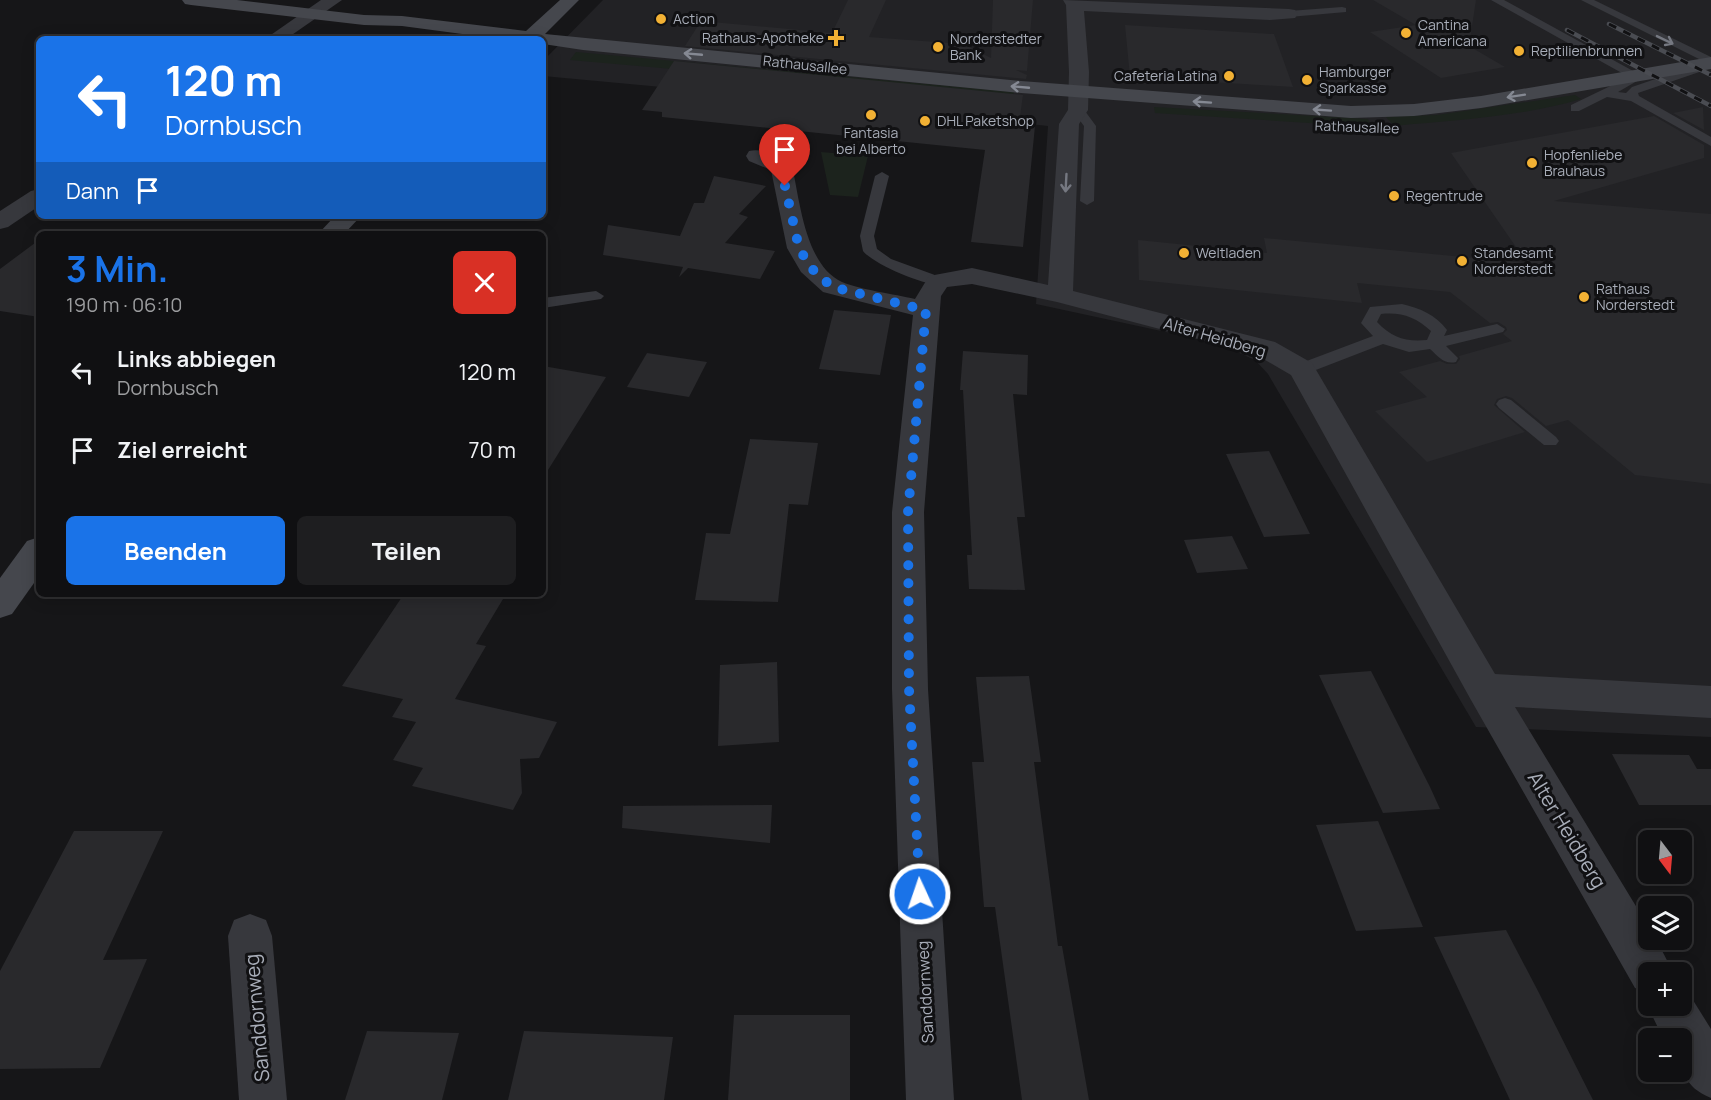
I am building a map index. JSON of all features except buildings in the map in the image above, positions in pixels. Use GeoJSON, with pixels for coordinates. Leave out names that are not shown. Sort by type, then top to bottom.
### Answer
{"type":"FeatureCollection","features":[{"type":"Feature","properties":{"kind":"main road"},"geometry":{"type":"LineString","coordinates":[[191,0],[364,20],[388,30],[425,36]]}},
{"type":"Feature","properties":{"kind":"main road"},"geometry":{"type":"LineString","coordinates":[[532,36],[570,0]]}},
{"type":"Feature","properties":{"kind":"main road","name":"Rathausallee"},"geometry":{"type":"LineString","coordinates":[[364,20],[402,21],[515,36]]}},
{"type":"Feature","properties":{"kind":"main road","name":"Rathausallee"},"geometry":{"type":"LineString","coordinates":[[546,40],[1078,101],[1366,130],[1433,128]]}},
{"type":"Feature","properties":{"kind":"main road","name":"Rathausallee"},"geometry":{"type":"LineString","coordinates":[[637,69],[1078,101],[1373,112],[1481,102],[1711,63]]}},
{"type":"Feature","properties":{"kind":"main road","name":"Rathausallee"},"geometry":{"type":"LineString","coordinates":[[1565,110],[1711,83]]}},
{"type":"Feature","properties":{"kind":"main road"},"geometry":{"type":"LineString","coordinates":[[333,231],[346,219]]}},
{"type":"Feature","properties":{"kind":"main road"},"geometry":{"type":"LineString","coordinates":[[0,604],[36,554]]}},
{"type":"Feature","properties":{"kind":"street"},"geometry":{"type":"LineString","coordinates":[[279,36],[333,0]]}},
{"type":"Feature","properties":{"kind":"street"},"geometry":{"type":"LineString","coordinates":[[1060,295],[1069,124],[1078,101],[1073,3],[1270,15],[1289,14]]}},
{"type":"Feature","properties":{"kind":"street"},"geometry":{"type":"LineString","coordinates":[[757,156],[781,166],[799,248],[810,267],[832,287],[932,296]]}},
{"type":"Feature","properties":{"kind":"street"},"geometry":{"type":"LineString","coordinates":[[0,222],[36,198]]}},
{"type":"Feature","properties":{"kind":"street","name":"Alter Heidberg"},"geometry":{"type":"LineString","coordinates":[[932,296],[972,276],[1060,295],[1265,348],[1302,369],[1484,689],[1645,962]]}},
{"type":"Feature","properties":{"kind":"street","name":"Sanddornweg"},"geometry":{"type":"LineString","coordinates":[[930,1100],[909,689],[908,512],[932,296]]}},
{"type":"Feature","properties":{"kind":"street"},"geometry":{"type":"LineString","coordinates":[[1484,689],[1711,702]]}},
{"type":"Feature","properties":{"kind":"street","name":"Sanddornweg"},"geometry":{"type":"LineString","coordinates":[[250,936],[263,1100]]}},
{"type":"Feature","properties":{"kind":"street"},"geometry":{"type":"LineString","coordinates":[[1677,1016],[1711,1074]]}},
{"type":"Feature","properties":{"kind":"lane"},"geometry":{"type":"LineString","coordinates":[[1496,0],[1638,76],[1637,79],[1607,93],[1565,110]]}},
{"type":"Feature","properties":{"kind":"lane"},"geometry":{"type":"LineString","coordinates":[[1586,0],[1711,63]]}},
{"type":"Feature","properties":{"kind":"lane"},"geometry":{"type":"LineString","coordinates":[[1289,14],[1342,10]]}},
{"type":"Feature","properties":{"kind":"lane","name":"Rathausallee"},"geometry":{"type":"LineString","coordinates":[[1573,87],[1634,98],[1632,92],[1636,90],[1711,63]]}},
{"type":"Feature","properties":{"kind":"lane"},"geometry":{"type":"LineString","coordinates":[[1634,98],[1711,142]]}},
{"type":"Feature","properties":{"kind":"lane"},"geometry":{"type":"LineString","coordinates":[[1078,101],[1090,126],[1087,201]]}},
{"type":"Feature","properties":{"kind":"lane"},"geometry":{"type":"LineString","coordinates":[[882,176],[867,236],[870,252],[932,296]]}},
{"type":"Feature","properties":{"kind":"lane"},"geometry":{"type":"LineString","coordinates":[[546,303],[596,296]]}},
{"type":"Feature","properties":{"kind":"lane"},"geometry":{"type":"LineString","coordinates":[[1433,344],[1438,330],[1424,315],[1398,307],[1375,310],[1369,323],[1383,338],[1409,347],[1433,344],[1497,329]]}},
{"type":"Feature","properties":{"kind":"lane"},"geometry":{"type":"LineString","coordinates":[[1302,369],[1383,338]]}},
{"type":"Feature","properties":{"kind":"lane"},"geometry":{"type":"LineString","coordinates":[[1433,344],[1450,358]]}},
{"type":"Feature","properties":{"kind":"lane"},"geometry":{"type":"LineString","coordinates":[[1505,404],[1550,441]]}},
{"type":"Feature","properties":{"kind":"shaded area"},"geometry":{"type":"Polygon","coordinates":[[[603,0],[1711,0],[1711,737],[1476,727],[1268,374],[1255,360],[1217,343],[1036,304],[1048,126],[546,76],[546,58],[603,0]]]}},
{"type":"Feature","properties":{"kind":"shaded area"},"geometry":{"type":"Polygon","coordinates":[[[576,52],[1014,92],[1012,99],[570,60],[576,52]]]}},
{"type":"Feature","properties":{"kind":"shaded area"},"geometry":{"type":"Polygon","coordinates":[[[1575,95],[1581,99],[1535,110],[1488,117],[1394,126],[1386,117],[1437,115],[1575,95]]]}},
{"type":"Feature","properties":{"kind":"shaded area"},"geometry":{"type":"Polygon","coordinates":[[[1154,107],[1368,119],[1372,127],[1155,113],[1154,107]]]}},
{"type":"Feature","properties":{"kind":"shaded area"},"geometry":{"type":"Polygon","coordinates":[[[821,152],[868,156],[858,197],[830,195],[821,152]]]}},
{"type":"Feature","properties":{"kind":"railway"},"geometry":{"type":"LineString","coordinates":[[1609,24],[1711,75]]}},
{"type":"Feature","properties":{"kind":"railway"},"geometry":{"type":"LineString","coordinates":[[1567,30],[1711,106]]}},
{"type":"Feature","properties":{"kind":"place","name":"Action"},"geometry":{"type":"Point","coordinates":[661,19]}},
{"type":"Feature","properties":{"kind":"place","name":"Cantina Americana"},"geometry":{"type":"Point","coordinates":[1406,33]}},
{"type":"Feature","properties":{"kind":"place","name":"Rathaus-Apotheke"},"geometry":{"type":"Point","coordinates":[836,38]}},
{"type":"Feature","properties":{"kind":"place","name":"Norderstedter Bank"},"geometry":{"type":"Point","coordinates":[938,47]}},
{"type":"Feature","properties":{"kind":"place","name":"Reptilienbrunnen"},"geometry":{"type":"Point","coordinates":[1519,51]}},
{"type":"Feature","properties":{"kind":"place","name":"Cafeteria Latina"},"geometry":{"type":"Point","coordinates":[1229,76]}},
{"type":"Feature","properties":{"kind":"place","name":"Hamburger Sparkasse"},"geometry":{"type":"Point","coordinates":[1307,80]}},
{"type":"Feature","properties":{"kind":"place","name":"Fantasia bei Alberto"},"geometry":{"type":"Point","coordinates":[871,115]}},
{"type":"Feature","properties":{"kind":"place","name":"DHL Paketshop"},"geometry":{"type":"Point","coordinates":[925,121]}},
{"type":"Feature","properties":{"kind":"place","name":"Hopfenliebe Brauhaus"},"geometry":{"type":"Point","coordinates":[1532,163]}},
{"type":"Feature","properties":{"kind":"place","name":"Regentrude"},"geometry":{"type":"Point","coordinates":[1394,196]}},
{"type":"Feature","properties":{"kind":"place","name":"Weltladen"},"geometry":{"type":"Point","coordinates":[1184,253]}},
{"type":"Feature","properties":{"kind":"place","name":"Standesamt Norderstedt"},"geometry":{"type":"Point","coordinates":[1462,261]}},
{"type":"Feature","properties":{"kind":"place","name":"Rathaus Norderstedt"},"geometry":{"type":"Point","coordinates":[1584,297]}},
{"type":"Feature","properties":{"kind":"route"},"geometry":{"type":"LineString","coordinates":[[785,186],[799,248],[810,267],[832,287],[926,310],[908,512],[909,689],[920,894]]}}]}
